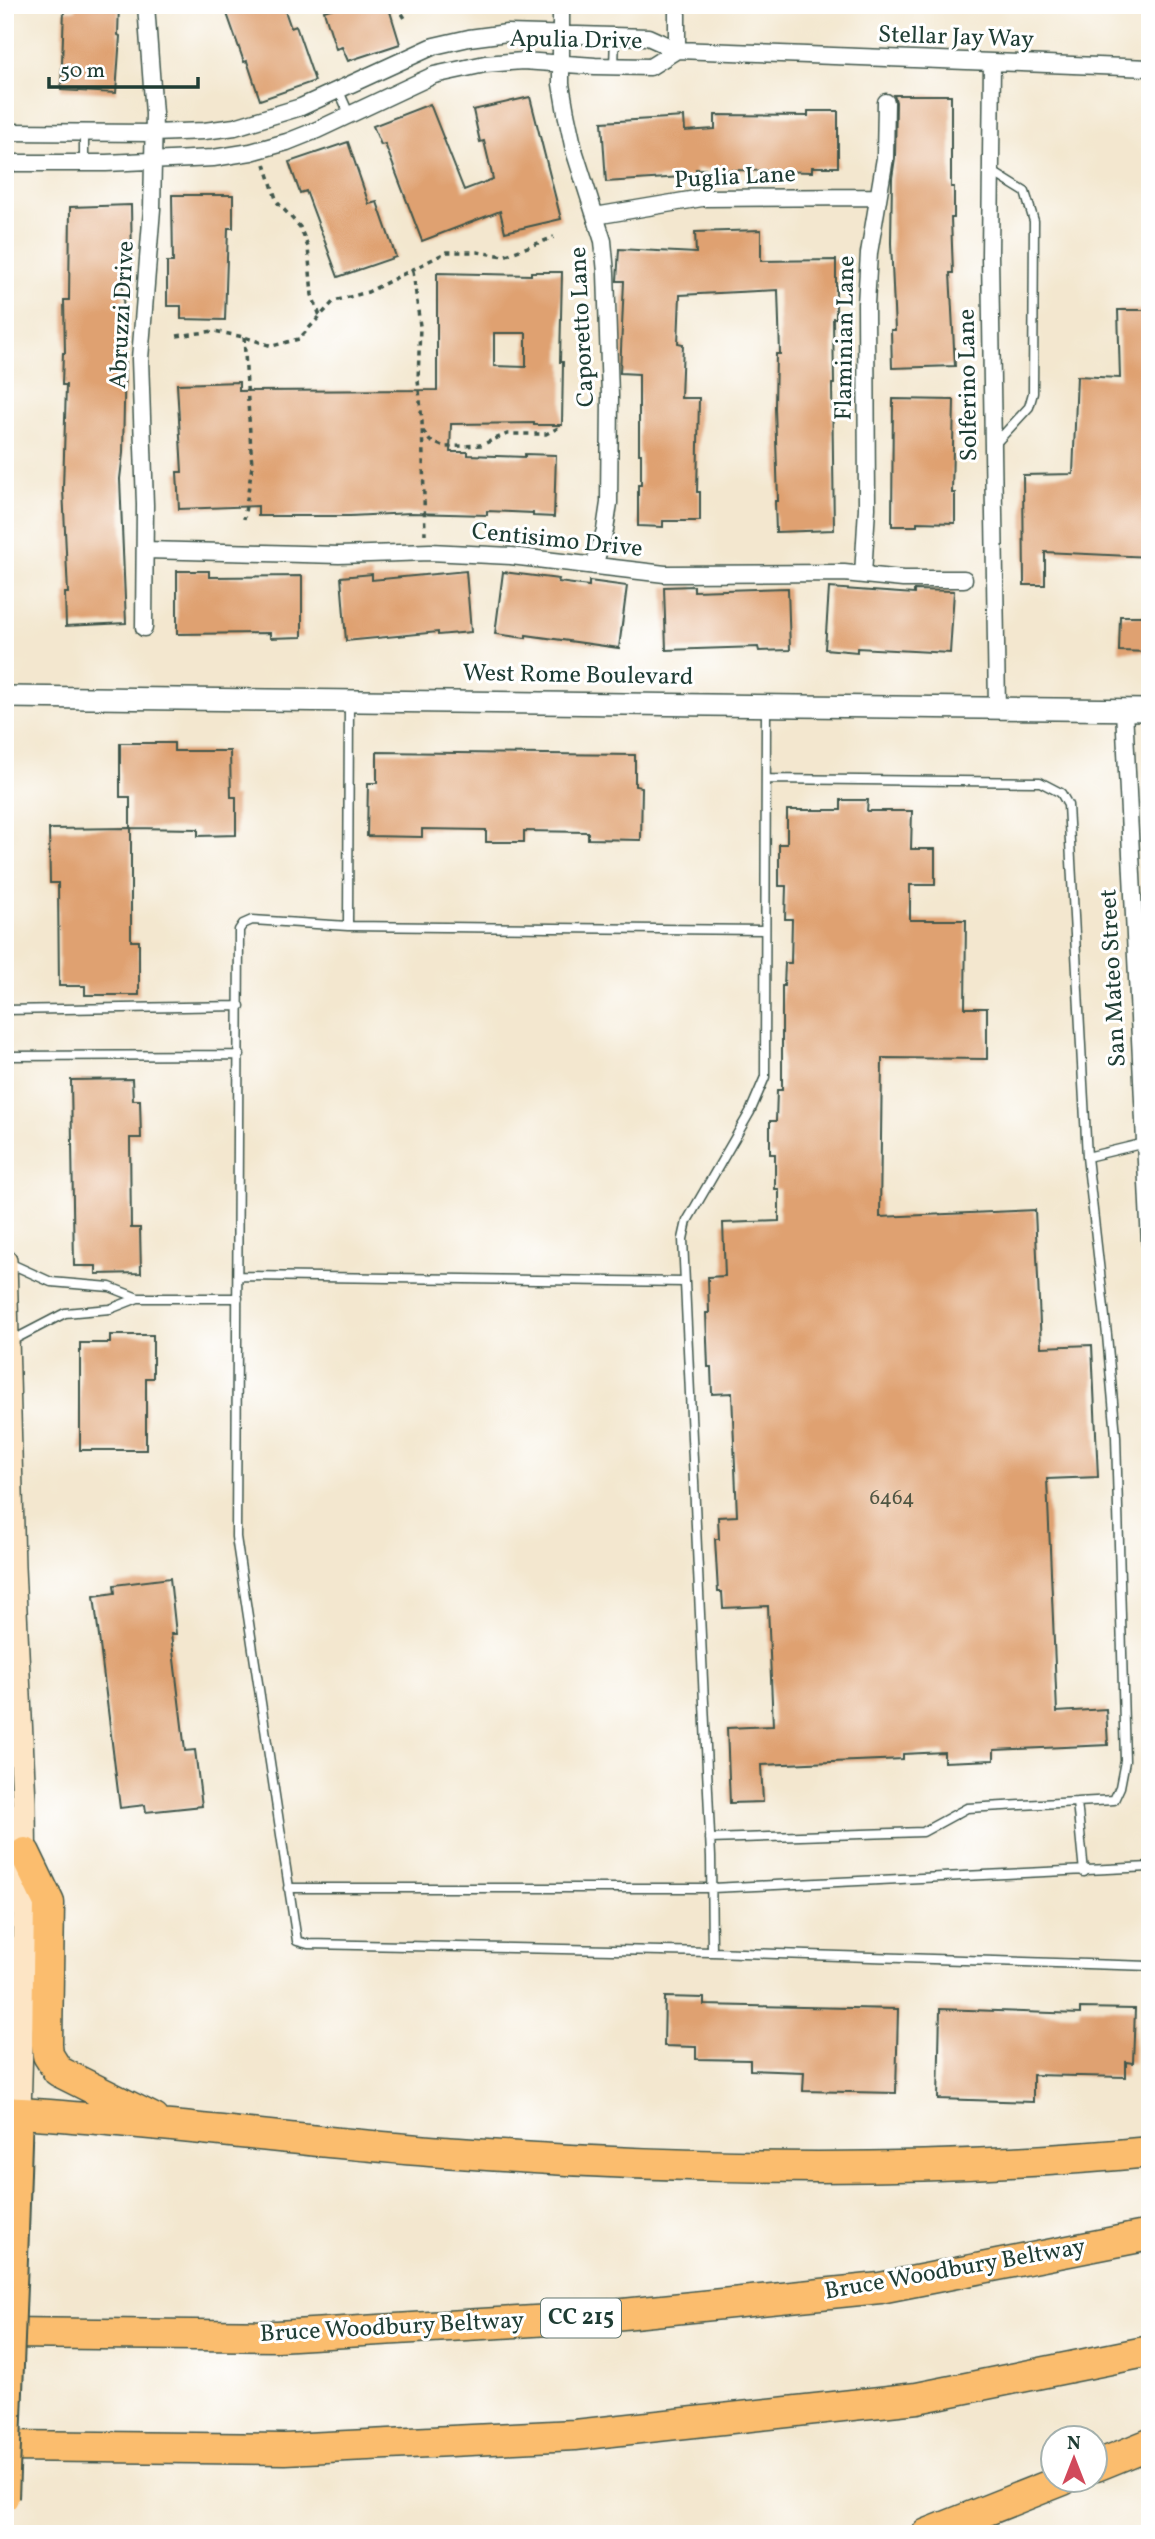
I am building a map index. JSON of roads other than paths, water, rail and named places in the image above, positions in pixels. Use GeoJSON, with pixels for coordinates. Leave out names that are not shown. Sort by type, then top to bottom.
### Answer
{"type":"FeatureCollection","features":[{"type":"Feature","properties":{"kind":"highway"},"geometry":{"type":"LineString","coordinates":[[25,1853],[49,1903],[47,2044],[53,2064],[58,2071],[72,2079],[170,2127]]}},
{"type":"Feature","properties":{"kind":"highway"},"geometry":{"type":"LineString","coordinates":[[12,2112],[459,2153],[765,2168],[981,2165],[1150,2152]]}},
{"type":"Feature","properties":{"kind":"highway","name":"Bruce Woodbury Beltway"},"geometry":{"type":"LineString","coordinates":[[5,2333],[277,2336],[584,2318],[880,2288],[1150,2235]]}},
{"type":"Feature","properties":{"kind":"highway"},"geometry":{"type":"LineString","coordinates":[[5,2446],[285,2449],[575,2435],[917,2398],[1150,2351]]}},
{"type":"Feature","properties":{"kind":"highway"},"geometry":{"type":"LineString","coordinates":[[1110,2460],[1150,2444]]}},
{"type":"Feature","properties":{"kind":"highway"},"geometry":{"type":"LineString","coordinates":[[927,2534],[1040,2489]]}},
{"type":"Feature","properties":{"kind":"main road"},"geometry":{"type":"LineString","coordinates":[[5,1261],[13,1567],[25,1853],[12,2112],[15,2232],[5,2498]]}},
{"type":"Feature","properties":{"kind":"street","name":"Abruzzi Drive"},"geometry":{"type":"LineString","coordinates":[[144,628],[145,550],[140,359],[152,209],[154,133],[146,5]]}},
{"type":"Feature","properties":{"kind":"street","name":"Caporetto Lane"},"geometry":{"type":"LineString","coordinates":[[561,5],[561,64],[566,113],[574,150],[603,241],[605,262],[610,396],[609,503],[594,566]]}},
{"type":"Feature","properties":{"kind":"street"},"geometry":{"type":"LineString","coordinates":[[677,5],[677,50]]}},
{"type":"Feature","properties":{"kind":"street","name":"Apulia Drive"},"geometry":{"type":"LineString","coordinates":[[5,132],[154,133],[235,127],[301,107],[434,46],[507,33],[648,37],[677,50]]}},
{"type":"Feature","properties":{"kind":"street","name":"Apulia Drive"},"geometry":{"type":"LineString","coordinates":[[5,163],[213,158],[251,152],[287,142],[350,116],[434,75],[485,64],[523,61],[650,67],[677,50]]}},
{"type":"Feature","properties":{"kind":"street","name":"Stellar Jay Way"},"geometry":{"type":"LineString","coordinates":[[677,50],[1150,68]]}},
{"type":"Feature","properties":{"kind":"street","name":"Solferino Lane"},"geometry":{"type":"LineString","coordinates":[[992,62],[997,708]]}},
{"type":"Feature","properties":{"kind":"street","name":"Flaminian Lane"},"geometry":{"type":"LineString","coordinates":[[863,575],[867,509],[866,304],[869,253],[885,158],[886,102]]}},
{"type":"Feature","properties":{"kind":"street","name":"Puglia Lane"},"geometry":{"type":"LineString","coordinates":[[595,216],[702,198],[877,197]]}},
{"type":"Feature","properties":{"kind":"street","name":"Centisimo Drive"},"geometry":{"type":"LineString","coordinates":[[145,550],[339,555],[456,553],[511,556],[665,574],[844,573],[903,579],[964,579]]}},
{"type":"Feature","properties":{"kind":"street","name":"West Rome Boulevard"},"geometry":{"type":"LineString","coordinates":[[5,697],[1150,710]]}},
{"type":"Feature","properties":{"kind":"street","name":"San Mateo Street"},"geometry":{"type":"LineString","coordinates":[[1124,710],[1150,1244]]}},
{"type":"Feature","properties":{"kind":"lane"},"geometry":{"type":"LineString","coordinates":[[614,67],[615,35]]}},
{"type":"Feature","properties":{"kind":"lane"},"geometry":{"type":"LineString","coordinates":[[339,91],[350,116]]}},
{"type":"Feature","properties":{"kind":"lane"},"geometry":{"type":"LineString","coordinates":[[84,133],[84,163]]}},
{"type":"Feature","properties":{"kind":"lane"},"geometry":{"type":"LineString","coordinates":[[991,171],[1025,192],[1034,221],[1034,393],[1029,407],[993,447]]}},
{"type":"Feature","properties":{"kind":"lane"},"geometry":{"type":"LineString","coordinates":[[348,926],[349,700]]}},
{"type":"Feature","properties":{"kind":"lane"},"geometry":{"type":"LineString","coordinates":[[712,1952],[712,1888],[683,1239],[687,1222],[750,1112],[765,1077],[766,705]]}},
{"type":"Feature","properties":{"kind":"lane"},"geometry":{"type":"LineString","coordinates":[[710,1839],[923,1832],[967,1808],[1114,1800],[1120,1787],[1125,1761],[1116,1436],[1087,1157],[1068,806],[1060,793],[1040,782],[766,779]]}},
{"type":"Feature","properties":{"kind":"lane"},"geometry":{"type":"LineString","coordinates":[[765,930],[348,926],[252,920],[243,923],[239,930],[236,1537],[297,1941],[308,1944],[712,1952],[1150,1966]]}},
{"type":"Feature","properties":{"kind":"lane"},"geometry":{"type":"LineString","coordinates":[[5,1010],[240,1006]]}},
{"type":"Feature","properties":{"kind":"lane"},"geometry":{"type":"LineString","coordinates":[[5,1056],[240,1055]]}},
{"type":"Feature","properties":{"kind":"lane"},"geometry":{"type":"LineString","coordinates":[[1087,1157],[1145,1143]]}},
{"type":"Feature","properties":{"kind":"lane"},"geometry":{"type":"LineString","coordinates":[[5,1261],[51,1282],[110,1287],[138,1298],[238,1298]]}},
{"type":"Feature","properties":{"kind":"lane"},"geometry":{"type":"LineString","coordinates":[[238,1276],[685,1282]]}},
{"type":"Feature","properties":{"kind":"lane"},"geometry":{"type":"LineString","coordinates":[[7,1343],[65,1313],[110,1309],[138,1298]]}},
{"type":"Feature","properties":{"kind":"lane"},"geometry":{"type":"LineString","coordinates":[[1077,1802],[1084,1872]]}},
{"type":"Feature","properties":{"kind":"lane"},"geometry":{"type":"LineString","coordinates":[[288,1888],[712,1888],[1150,1867]]}}]}
